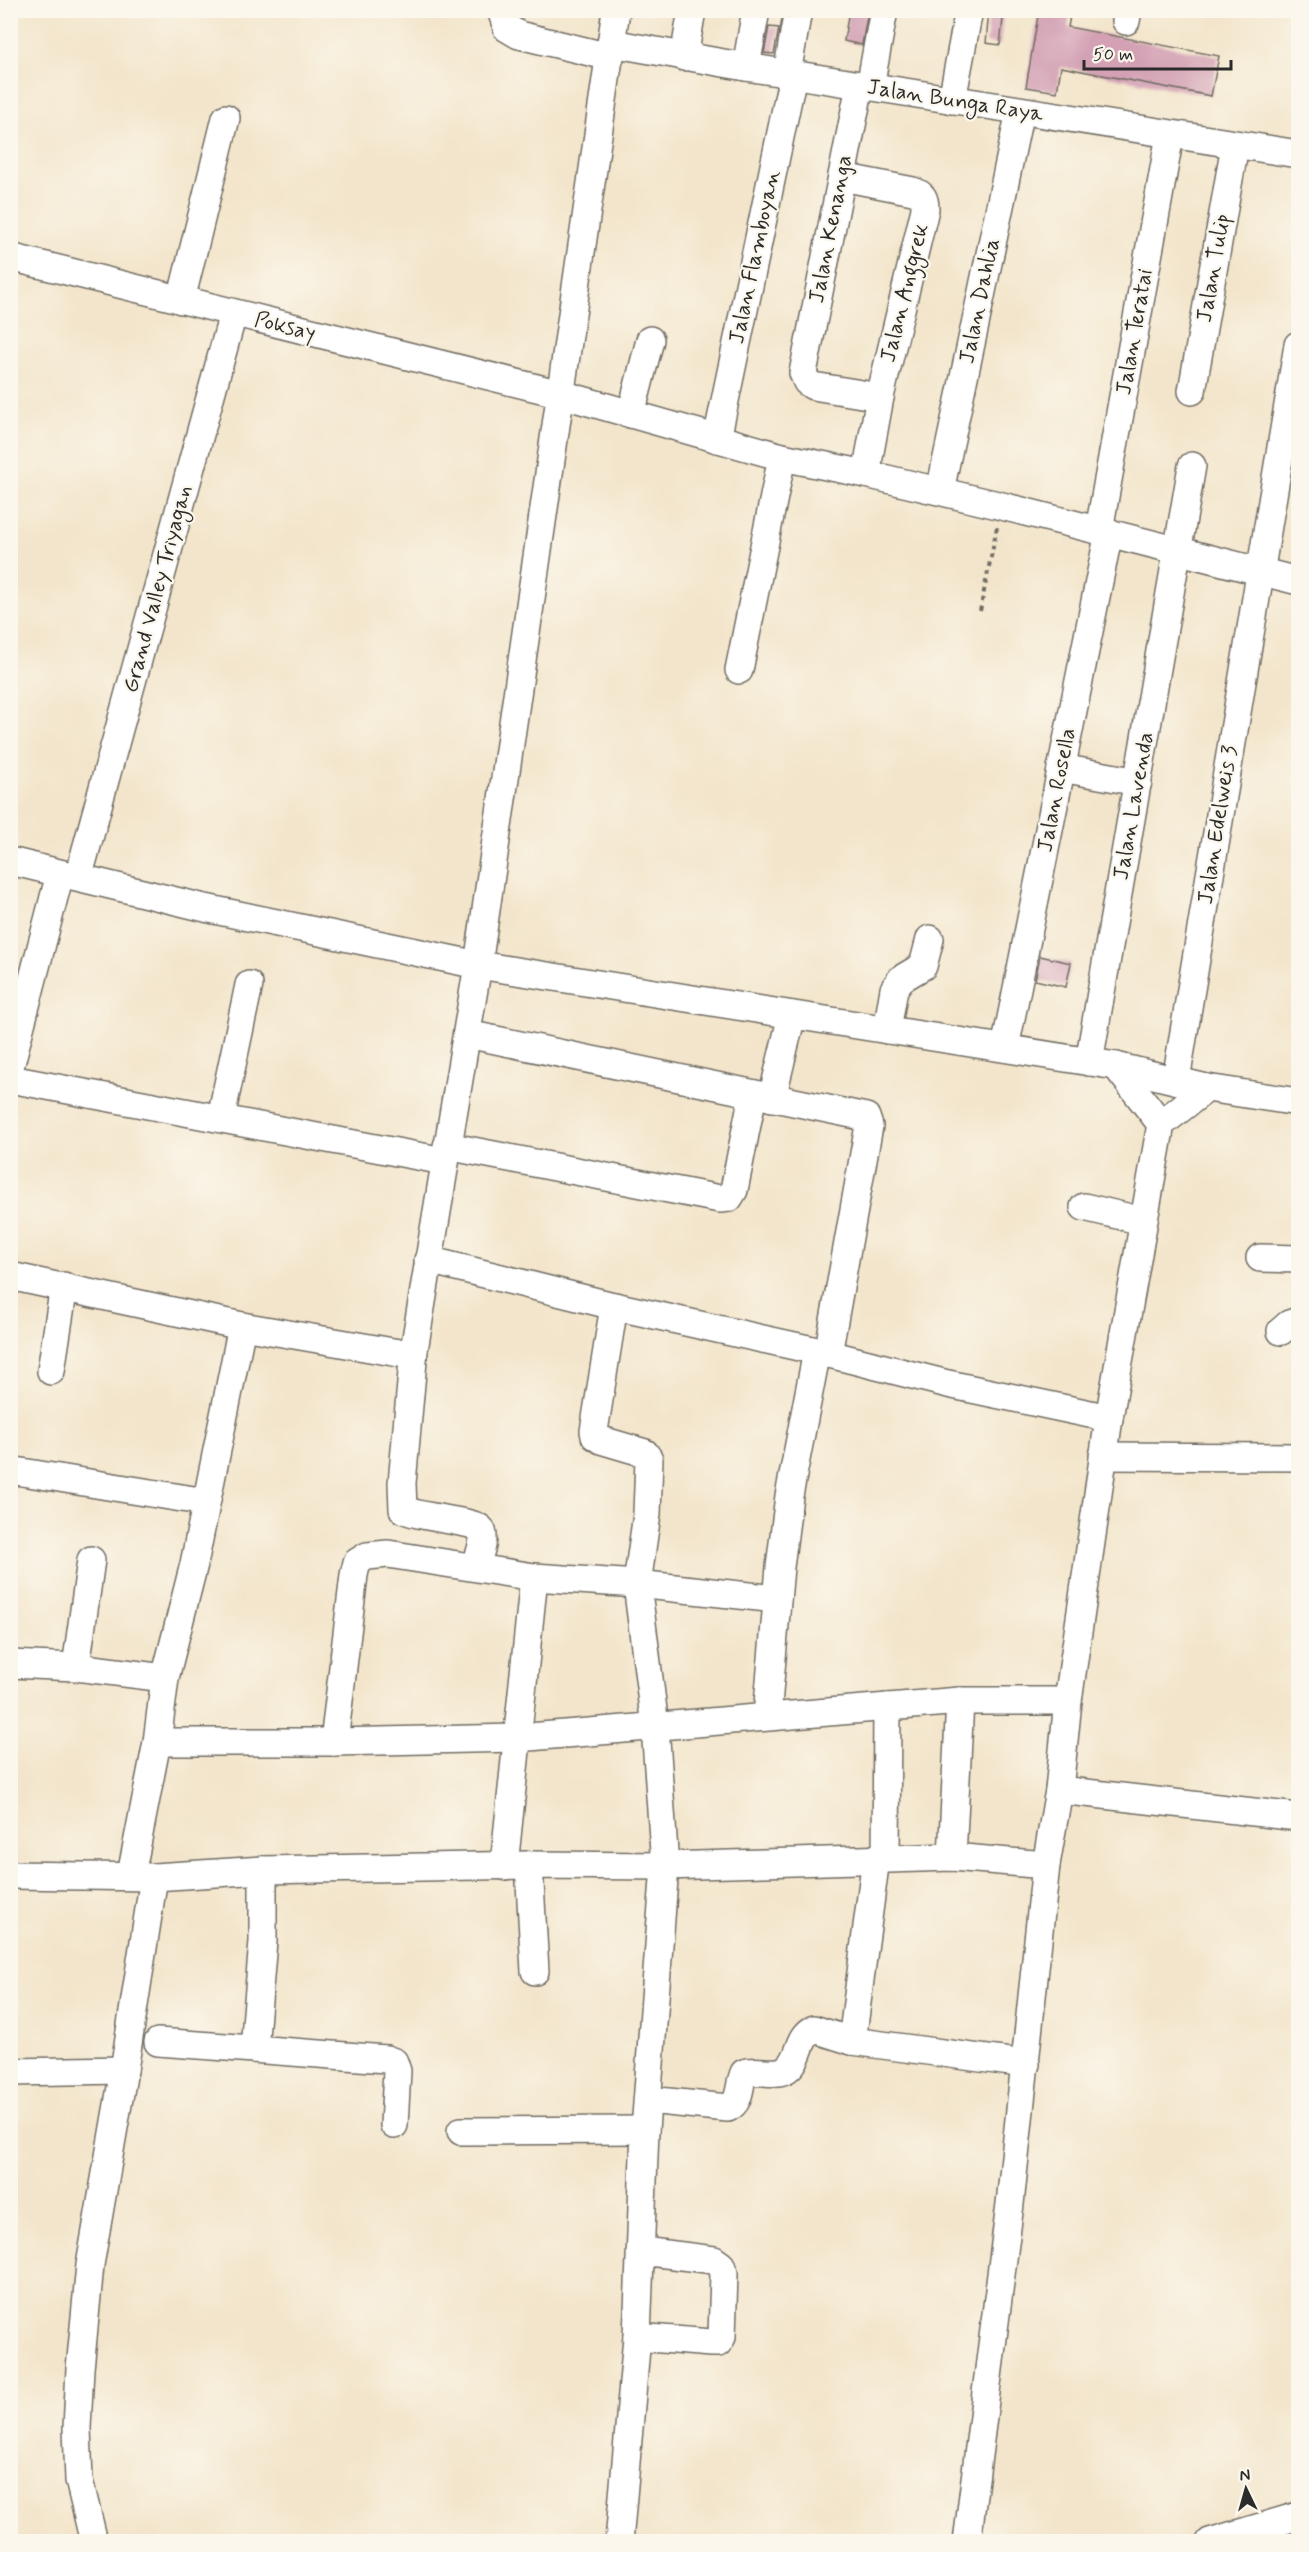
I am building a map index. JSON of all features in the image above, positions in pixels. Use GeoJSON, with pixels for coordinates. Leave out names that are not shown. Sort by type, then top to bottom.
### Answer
{"type":"FeatureCollection","features":[{"type":"Feature","properties":{"kind":"street","name":"Jalan Bunga Raya"},"geometry":{"type":"LineString","coordinates":[[501,10],[507,28],[519,35],[610,50],[684,57],[790,74],[869,80],[952,100],[1235,146],[1299,154]]}},
{"type":"Feature","properties":{"kind":"street"},"geometry":{"type":"LineString","coordinates":[[475,1567],[483,1536],[482,1530],[475,1524],[412,1514],[404,1509],[402,1483],[414,1350],[478,965],[616,10]]}},
{"type":"Feature","properties":{"kind":"street"},"geometry":{"type":"LineString","coordinates":[[684,57],[692,10]]}},
{"type":"Feature","properties":{"kind":"street"},"geometry":{"type":"LineString","coordinates":[[746,67],[756,10]]}},
{"type":"Feature","properties":{"kind":"street","name":"Jalan Flamboyan"},"geometry":{"type":"LineString","coordinates":[[717,439],[790,74],[798,10]]}},
{"type":"Feature","properties":{"kind":"street","name":"Jalan Kenanga"},"geometry":{"type":"LineString","coordinates":[[880,397],[813,386],[807,382],[803,373],[842,177],[869,80],[884,10]]}},
{"type":"Feature","properties":{"kind":"street"},"geometry":{"type":"LineString","coordinates":[[952,100],[969,10]]}},
{"type":"Feature","properties":{"kind":"street","name":"Jalan Dahlia"},"geometry":{"type":"LineString","coordinates":[[940,491],[1020,111]]}},
{"type":"Feature","properties":{"kind":"street"},"geometry":{"type":"LineString","coordinates":[[181,300],[226,118]]}},
{"type":"Feature","properties":{"kind":"street","name":"Jalan Teratai"},"geometry":{"type":"LineString","coordinates":[[1104,531],[1170,135]]}},
{"type":"Feature","properties":{"kind":"street","name":"Jalan Tulip"},"geometry":{"type":"LineString","coordinates":[[1192,391],[1235,146]]}},
{"type":"Feature","properties":{"kind":"street","name":"Jalan Anggrek"},"geometry":{"type":"LineString","coordinates":[[842,177],[913,190],[921,194],[925,200],[925,209],[880,397],[866,474]]}},
{"type":"Feature","properties":{"kind":"street","name":"Poksay"},"geometry":{"type":"LineString","coordinates":[[10,257],[561,394],[782,457],[940,491],[1299,580]]}},
{"type":"Feature","properties":{"kind":"street","name":"Grand Valley Triyagan"},"geometry":{"type":"LineString","coordinates":[[10,1067],[71,869],[233,314]]}},
{"type":"Feature","properties":{"kind":"street"},"geometry":{"type":"LineString","coordinates":[[631,414],[650,340]]}},
{"type":"Feature","properties":{"kind":"street","name":"Jalan Edelweis 3"},"geometry":{"type":"LineString","coordinates":[[1176,1080],[1299,345]]}},
{"type":"Feature","properties":{"kind":"street"},"geometry":{"type":"LineString","coordinates":[[739,670],[782,457]]}},
{"type":"Feature","properties":{"kind":"street","name":"Jalan Lavenda"},"geometry":{"type":"LineString","coordinates":[[1089,1062],[1192,466]]}},
{"type":"Feature","properties":{"kind":"street","name":"Jalan Rosella"},"geometry":{"type":"LineString","coordinates":[[1005,1048],[1062,768],[1104,531]]}},
{"type":"Feature","properties":{"kind":"street"},"geometry":{"type":"LineString","coordinates":[[1062,768],[1138,782]]}},
{"type":"Feature","properties":{"kind":"street"},"geometry":{"type":"LineString","coordinates":[[10,861],[71,869],[205,908],[478,965],[1116,1066],[1208,1088],[1299,1102]]}},
{"type":"Feature","properties":{"kind":"street"},"geometry":{"type":"LineString","coordinates":[[887,1030],[894,989],[901,979],[923,966],[930,939]]}},
{"type":"Feature","properties":{"kind":"street"},"geometry":{"type":"LineString","coordinates":[[221,1117],[249,986]]}},
{"type":"Feature","properties":{"kind":"street"},"geometry":{"type":"LineString","coordinates":[[10,1079],[152,1107],[221,1117],[333,1142],[446,1153],[720,1199],[729,1198],[734,1190],[762,1096],[792,1015]]}},
{"type":"Feature","properties":{"kind":"street"},"geometry":{"type":"LineString","coordinates":[[467,1034],[862,1116],[869,1122],[822,1352],[789,1496],[767,1716]]}},
{"type":"Feature","properties":{"kind":"street"},"geometry":{"type":"LineString","coordinates":[[1116,1066],[1161,1124]]}},
{"type":"Feature","properties":{"kind":"street"},"geometry":{"type":"LineString","coordinates":[[966,2533],[1026,2064],[1046,1865],[1059,1790],[1068,1701],[1102,1456],[1161,1124],[1208,1088]]}},
{"type":"Feature","properties":{"kind":"street"},"geometry":{"type":"LineString","coordinates":[[1084,1207],[1143,1221]]}},
{"type":"Feature","properties":{"kind":"street"},"geometry":{"type":"LineString","coordinates":[[1260,1258],[1299,1258]]}},
{"type":"Feature","properties":{"kind":"street"},"geometry":{"type":"LineString","coordinates":[[428,1260],[615,1306],[822,1352],[948,1384],[1109,1418]]}},
{"type":"Feature","properties":{"kind":"street"},"geometry":{"type":"LineString","coordinates":[[10,1276],[242,1326],[399,1353],[414,1350]]}},
{"type":"Feature","properties":{"kind":"street"},"geometry":{"type":"LineString","coordinates":[[51,1371],[64,1286]]}},
{"type":"Feature","properties":{"kind":"street"},"geometry":{"type":"LineString","coordinates":[[615,1306],[594,1431],[595,1436],[601,1440],[648,1456],[647,1515],[637,1584],[655,1726],[664,1866],[645,2130],[637,2337],[619,2541]]}},
{"type":"Feature","properties":{"kind":"street"},"geometry":{"type":"LineString","coordinates":[[94,2541],[79,2480],[77,2428],[90,2265],[124,2070],[142,1876],[165,1678],[194,1564],[242,1326]]}},
{"type":"Feature","properties":{"kind":"street"},"geometry":{"type":"LineString","coordinates":[[1102,1456],[1299,1456]]}},
{"type":"Feature","properties":{"kind":"street"},"geometry":{"type":"LineString","coordinates":[[10,1470],[206,1502]]}},
{"type":"Feature","properties":{"kind":"street"},"geometry":{"type":"LineString","coordinates":[[334,1742],[357,1562],[367,1556],[388,1554],[534,1578],[637,1584],[777,1599]]}},
{"type":"Feature","properties":{"kind":"street"},"geometry":{"type":"LineString","coordinates":[[76,1667],[91,1560]]}},
{"type":"Feature","properties":{"kind":"street"},"geometry":{"type":"LineString","coordinates":[[534,1578],[517,1738],[517,1865],[535,1971]]}},
{"type":"Feature","properties":{"kind":"street"},"geometry":{"type":"LineString","coordinates":[[10,1664],[76,1667],[165,1678]]}},
{"type":"Feature","properties":{"kind":"street"},"geometry":{"type":"LineString","coordinates":[[157,1742],[334,1742],[517,1738],[960,1701],[1068,1701]]}},
{"type":"Feature","properties":{"kind":"street"},"geometry":{"type":"LineString","coordinates":[[952,1857],[960,1701]]}},
{"type":"Feature","properties":{"kind":"street"},"geometry":{"type":"LineString","coordinates":[[852,2040],[881,1858],[887,1707]]}},
{"type":"Feature","properties":{"kind":"street"},"geometry":{"type":"LineString","coordinates":[[1059,1790],[1299,1817]]}},
{"type":"Feature","properties":{"kind":"street"},"geometry":{"type":"LineString","coordinates":[[10,1875],[142,1876],[263,1870],[517,1865],[664,1866],[952,1857],[1046,1865]]}},
{"type":"Feature","properties":{"kind":"street"},"geometry":{"type":"LineString","coordinates":[[254,2049],[263,1941],[263,1870]]}},
{"type":"Feature","properties":{"kind":"street"},"geometry":{"type":"LineString","coordinates":[[648,2100],[728,2108],[735,2105],[744,2073],[749,2071],[774,2073],[786,2069],[791,2065],[810,2031],[814,2029],[852,2040],[1026,2064]]}},
{"type":"Feature","properties":{"kind":"street"},"geometry":{"type":"LineString","coordinates":[[158,2042],[386,2059],[394,2062],[397,2071],[394,2125]]}},
{"type":"Feature","properties":{"kind":"street"},"geometry":{"type":"LineString","coordinates":[[10,2072],[124,2070]]}},
{"type":"Feature","properties":{"kind":"street"},"geometry":{"type":"LineString","coordinates":[[461,2131],[645,2130]]}},
{"type":"Feature","properties":{"kind":"street"},"geometry":{"type":"LineString","coordinates":[[637,2337],[718,2343],[722,2337],[724,2273],[721,2265],[714,2259],[642,2251]]}},
{"type":"Feature","properties":{"kind":"street"},"geometry":{"type":"LineString","coordinates":[[1210,2541],[1236,2537],[1299,2516]]}},
{"type":"Feature","properties":{"kind":"path"},"geometry":{"type":"LineString","coordinates":[[980,611],[1002,506]]}},
{"type":"Feature","properties":{"kind":"building"},"geometry":{"type":"Polygon","coordinates":[[[849,10],[868,10],[862,45],[844,41],[849,10]]]}},
{"type":"Feature","properties":{"kind":"building"},"geometry":{"type":"Polygon","coordinates":[[[989,10],[1004,10],[1000,45],[986,43],[989,10]]]}},
{"type":"Feature","properties":{"kind":"building"},"geometry":{"type":"Polygon","coordinates":[[[1039,10],[1071,10],[1068,27],[1219,56],[1211,96],[1061,67],[1057,92],[1026,87],[1039,10]]]}},
{"type":"Feature","properties":{"kind":"building"},"geometry":{"type":"Polygon","coordinates":[[[769,27],[779,28],[774,54],[764,53],[769,27]]]}},
{"type":"Feature","properties":{"kind":"building"},"geometry":{"type":"Polygon","coordinates":[[[1040,956],[1071,963],[1066,987],[1035,980],[1040,956]]]}}]}
